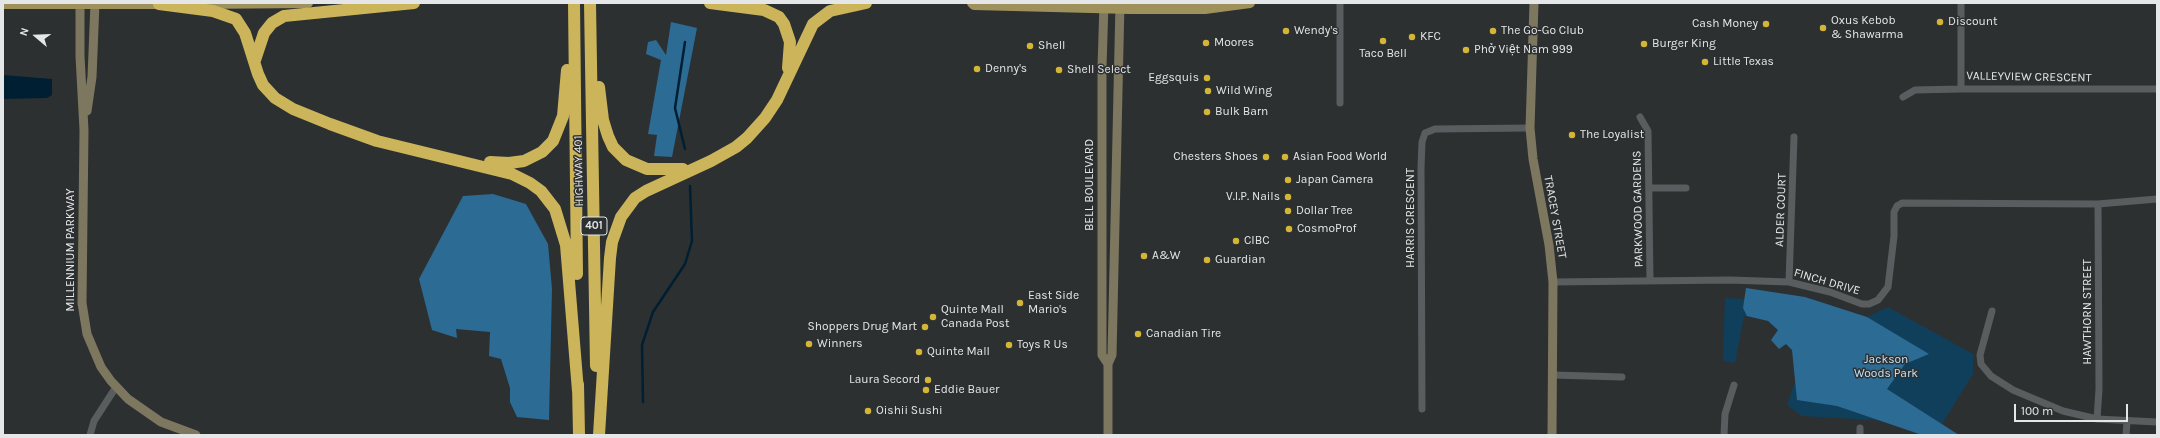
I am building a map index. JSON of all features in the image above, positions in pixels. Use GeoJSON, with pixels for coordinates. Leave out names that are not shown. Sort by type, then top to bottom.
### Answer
{"type":"FeatureCollection","features":[{"type":"Feature","properties":{"kind":"highway"},"geometry":{"type":"LineString","coordinates":[[254,61],[264,33],[272,23],[284,16],[414,3]]}},
{"type":"Feature","properties":{"kind":"highway"},"geometry":{"type":"LineString","coordinates":[[447,156],[498,162],[516,162],[536,156],[553,141],[561,124],[565,105],[573,3]]}},
{"type":"Feature","properties":{"kind":"highway","name":"HIGHWAY 401"},"geometry":{"type":"LineString","coordinates":[[573,3],[579,435]]}},
{"type":"Feature","properties":{"kind":"highway","name":"HIGHWAY 401"},"geometry":{"type":"LineString","coordinates":[[590,3],[598,435]]}},
{"type":"Feature","properties":{"kind":"highway"},"geometry":{"type":"LineString","coordinates":[[710,3],[764,10],[779,17],[784,24],[790,42],[788,65],[783,86]]}},
{"type":"Feature","properties":{"kind":"highway"},"geometry":{"type":"LineString","coordinates":[[598,435],[610,258],[616,229],[621,217],[635,198],[646,191],[694,167],[725,154],[747,138],[772,109],[813,24],[830,11],[866,3]]}},
{"type":"Feature","properties":{"kind":"highway"},"geometry":{"type":"LineString","coordinates":[[159,4],[213,11],[233,17],[239,22],[245,32],[258,74],[267,90],[293,109],[377,141],[447,156],[519,176],[541,192],[555,209],[563,231],[568,258],[578,391]]}},
{"type":"Feature","properties":{"kind":"highway"},"geometry":{"type":"LineString","coordinates":[[590,17],[600,102],[613,147],[626,160],[647,169],[669,170],[694,167]]}},
{"type":"Feature","properties":{"kind":"main road"},"geometry":{"type":"LineString","coordinates":[[3,4],[308,3]]}},
{"type":"Feature","properties":{"kind":"main road"},"geometry":{"type":"LineString","coordinates":[[972,3],[974,5],[1104,5],[1205,9],[1250,3]]}},
{"type":"Feature","properties":{"kind":"street"},"geometry":{"type":"LineString","coordinates":[[1340,3],[1340,103]]}},
{"type":"Feature","properties":{"kind":"street","name":"TRACEY STREET"},"geometry":{"type":"LineString","coordinates":[[1534,3],[1530,128],[1533,159],[1549,245],[1553,282],[1552,435]]}},
{"type":"Feature","properties":{"kind":"street","name":"VALLEYVIEW CRESCENT"},"geometry":{"type":"LineString","coordinates":[[1961,3],[1961,89],[2157,89]]}},
{"type":"Feature","properties":{"kind":"street","name":"MILLENNIUM PARKWAY"},"geometry":{"type":"LineString","coordinates":[[80,4],[80,56],[84,130],[82,200],[83,313],[93,351],[101,366],[116,387],[149,415],[161,422],[196,435]]}},
{"type":"Feature","properties":{"kind":"street","name":"MILLENNIUM PARKWAY"},"geometry":{"type":"LineString","coordinates":[[84,130],[92,77],[95,4]]}},
{"type":"Feature","properties":{"kind":"street","name":"BELL BOULEVARD"},"geometry":{"type":"LineString","coordinates":[[1104,5],[1102,67],[1102,356],[1108,364]]}},
{"type":"Feature","properties":{"kind":"street","name":"BELL BOULEVARD"},"geometry":{"type":"LineString","coordinates":[[1108,435],[1108,364],[1112,355],[1120,6]]}},
{"type":"Feature","properties":{"kind":"street"},"geometry":{"type":"LineString","coordinates":[[1903,97],[1915,90],[1961,89]]}},
{"type":"Feature","properties":{"kind":"street","name":"PARKWOOD GARDENS"},"geometry":{"type":"LineString","coordinates":[[1640,117],[1648,131],[1650,280]]}},
{"type":"Feature","properties":{"kind":"street","name":"HARRIS CRESCENT"},"geometry":{"type":"LineString","coordinates":[[1422,409],[1422,142],[1426,133],[1435,129],[1530,128]]}},
{"type":"Feature","properties":{"kind":"street","name":"ALDER COURT"},"geometry":{"type":"LineString","coordinates":[[1789,282],[1794,137]]}},
{"type":"Feature","properties":{"kind":"street"},"geometry":{"type":"LineString","coordinates":[[1649,188],[1686,188]]}},
{"type":"Feature","properties":{"kind":"street","name":"FINCH DRIVE"},"geometry":{"type":"LineString","coordinates":[[1553,282],[1650,280],[1789,282],[1830,292],[1862,304],[1869,304],[1878,300],[1886,291],[1890,279],[1894,236],[1894,212],[1897,206],[1902,203],[2098,204],[2157,199]]}},
{"type":"Feature","properties":{"kind":"street","name":"HAWTHORN STREET"},"geometry":{"type":"LineString","coordinates":[[2097,419],[2099,389],[2098,204]]}},
{"type":"Feature","properties":{"kind":"street"},"geometry":{"type":"LineString","coordinates":[[1992,311],[1982,347],[1981,364],[1991,376],[2013,390],[2063,411],[2097,419],[2127,422],[2157,422]]}},
{"type":"Feature","properties":{"kind":"street"},"geometry":{"type":"LineString","coordinates":[[1553,375],[1622,377]]}},
{"type":"Feature","properties":{"kind":"street"},"geometry":{"type":"LineString","coordinates":[[1724,435],[1726,414],[1734,385]]}},
{"type":"Feature","properties":{"kind":"street"},"geometry":{"type":"LineString","coordinates":[[90,435],[99,412],[116,387]]}},
{"type":"Feature","properties":{"kind":"street"},"geometry":{"type":"LineString","coordinates":[[2126,435],[2127,422]]}},
{"type":"Feature","properties":{"kind":"green space"},"geometry":{"type":"Polygon","coordinates":[[[671,22],[697,28],[672,157],[654,156],[657,135],[648,134],[661,60],[646,54],[648,42],[656,40],[666,55],[671,22]]]}},
{"type":"Feature","properties":{"kind":"green space"},"geometry":{"type":"Polygon","coordinates":[[[493,194],[526,204],[548,244],[552,289],[549,420],[517,417],[510,402],[510,388],[501,359],[489,356],[490,332],[456,329],[457,338],[432,330],[419,279],[463,196],[493,194]]]}},
{"type":"Feature","properties":{"kind":"green space","name":"Jackson Woods Park"},"geometry":{"type":"Polygon","coordinates":[[[1746,288],[1805,297],[1867,317],[1929,354],[1905,364],[1887,389],[1959,435],[1922,435],[1837,406],[1797,400],[1792,350],[1786,344],[1779,349],[1771,340],[1778,330],[1768,321],[1747,316],[1743,308],[1746,288]]]}},
{"type":"Feature","properties":{"kind":"green space","name":"Jackson Woods Park"},"geometry":{"type":"Polygon","coordinates":[[[1725,298],[1789,301],[1867,317],[1888,307],[1973,354],[1973,374],[1942,424],[1802,416],[1787,405],[1803,359],[1771,321],[1744,316],[1735,363],[1723,361],[1725,298]]]}},
{"type":"Feature","properties":{"kind":"shaded area"},"geometry":{"type":"Polygon","coordinates":[[[3,75],[52,79],[52,95],[47,98],[3,99],[3,75]]]}},
{"type":"Feature","properties":{"kind":"waterway"},"geometry":{"type":"LineString","coordinates":[[685,42],[675,108],[685,149]]}},
{"type":"Feature","properties":{"kind":"waterway"},"geometry":{"type":"LineString","coordinates":[[643,402],[642,345],[653,312],[685,264],[692,241],[690,186]]}},
{"type":"Feature","properties":{"kind":"place","name":"Discount"},"geometry":{"type":"Point","coordinates":[1940,22]}},
{"type":"Feature","properties":{"kind":"place","name":"Cash Money"},"geometry":{"type":"Point","coordinates":[1766,24]}},
{"type":"Feature","properties":{"kind":"place","name":"Oxus Kebob & Shawarma"},"geometry":{"type":"Point","coordinates":[1823,28]}},
{"type":"Feature","properties":{"kind":"place","name":"Wendy's"},"geometry":{"type":"Point","coordinates":[1286,31]}},
{"type":"Feature","properties":{"kind":"place","name":"The Go-Go Club"},"geometry":{"type":"Point","coordinates":[1493,31]}},
{"type":"Feature","properties":{"kind":"place","name":"KFC"},"geometry":{"type":"Point","coordinates":[1412,37]}},
{"type":"Feature","properties":{"kind":"place","name":"Taco Bell"},"geometry":{"type":"Point","coordinates":[1383,41]}},
{"type":"Feature","properties":{"kind":"place","name":"Moores"},"geometry":{"type":"Point","coordinates":[1206,43]}},
{"type":"Feature","properties":{"kind":"place","name":"Burger King"},"geometry":{"type":"Point","coordinates":[1644,44]}},
{"type":"Feature","properties":{"kind":"place","name":"Shell"},"geometry":{"type":"Point","coordinates":[1030,46]}},
{"type":"Feature","properties":{"kind":"place","name":"Phở Việt Nam 999"},"geometry":{"type":"Point","coordinates":[1466,50]}},
{"type":"Feature","properties":{"kind":"place","name":"Little Texas"},"geometry":{"type":"Point","coordinates":[1705,62]}},
{"type":"Feature","properties":{"kind":"place","name":"Denny's"},"geometry":{"type":"Point","coordinates":[977,69]}},
{"type":"Feature","properties":{"kind":"place","name":"Shell Select"},"geometry":{"type":"Point","coordinates":[1059,70]}},
{"type":"Feature","properties":{"kind":"place","name":"Eggsquis"},"geometry":{"type":"Point","coordinates":[1207,78]}},
{"type":"Feature","properties":{"kind":"place","name":"Wild Wing"},"geometry":{"type":"Point","coordinates":[1208,91]}},
{"type":"Feature","properties":{"kind":"place","name":"Bulk Barn"},"geometry":{"type":"Point","coordinates":[1207,112]}},
{"type":"Feature","properties":{"kind":"place","name":"The Loyalist"},"geometry":{"type":"Point","coordinates":[1572,135]}},
{"type":"Feature","properties":{"kind":"place","name":"Chesters Shoes"},"geometry":{"type":"Point","coordinates":[1266,157]}},
{"type":"Feature","properties":{"kind":"place","name":"Asian Food World"},"geometry":{"type":"Point","coordinates":[1285,157]}},
{"type":"Feature","properties":{"kind":"place","name":"Japan Camera"},"geometry":{"type":"Point","coordinates":[1288,180]}},
{"type":"Feature","properties":{"kind":"place","name":"V.I.P. Nails"},"geometry":{"type":"Point","coordinates":[1288,197]}},
{"type":"Feature","properties":{"kind":"place","name":"Dollar Tree"},"geometry":{"type":"Point","coordinates":[1288,211]}},
{"type":"Feature","properties":{"kind":"place","name":"CosmoProf"},"geometry":{"type":"Point","coordinates":[1289,229]}},
{"type":"Feature","properties":{"kind":"place","name":"CIBC"},"geometry":{"type":"Point","coordinates":[1236,241]}},
{"type":"Feature","properties":{"kind":"place","name":"A&W"},"geometry":{"type":"Point","coordinates":[1144,256]}},
{"type":"Feature","properties":{"kind":"place","name":"Guardian"},"geometry":{"type":"Point","coordinates":[1207,260]}},
{"type":"Feature","properties":{"kind":"place","name":"East Side Mario's"},"geometry":{"type":"Point","coordinates":[1020,303]}},
{"type":"Feature","properties":{"kind":"place","name":"Quinte Mall Canada Post"},"geometry":{"type":"Point","coordinates":[933,317]}},
{"type":"Feature","properties":{"kind":"place","name":"Shoppers Drug Mart"},"geometry":{"type":"Point","coordinates":[925,327]}},
{"type":"Feature","properties":{"kind":"place","name":"Canadian Tire"},"geometry":{"type":"Point","coordinates":[1138,334]}},
{"type":"Feature","properties":{"kind":"place","name":"Winners"},"geometry":{"type":"Point","coordinates":[809,344]}},
{"type":"Feature","properties":{"kind":"place","name":"Toys R Us"},"geometry":{"type":"Point","coordinates":[1009,345]}},
{"type":"Feature","properties":{"kind":"place","name":"Quinte Mall"},"geometry":{"type":"Point","coordinates":[919,352]}},
{"type":"Feature","properties":{"kind":"place","name":"Laura Secord"},"geometry":{"type":"Point","coordinates":[928,380]}},
{"type":"Feature","properties":{"kind":"place","name":"Eddie Bauer"},"geometry":{"type":"Point","coordinates":[926,390]}},
{"type":"Feature","properties":{"kind":"place","name":"Oishii Sushi"},"geometry":{"type":"Point","coordinates":[868,411]}}]}
